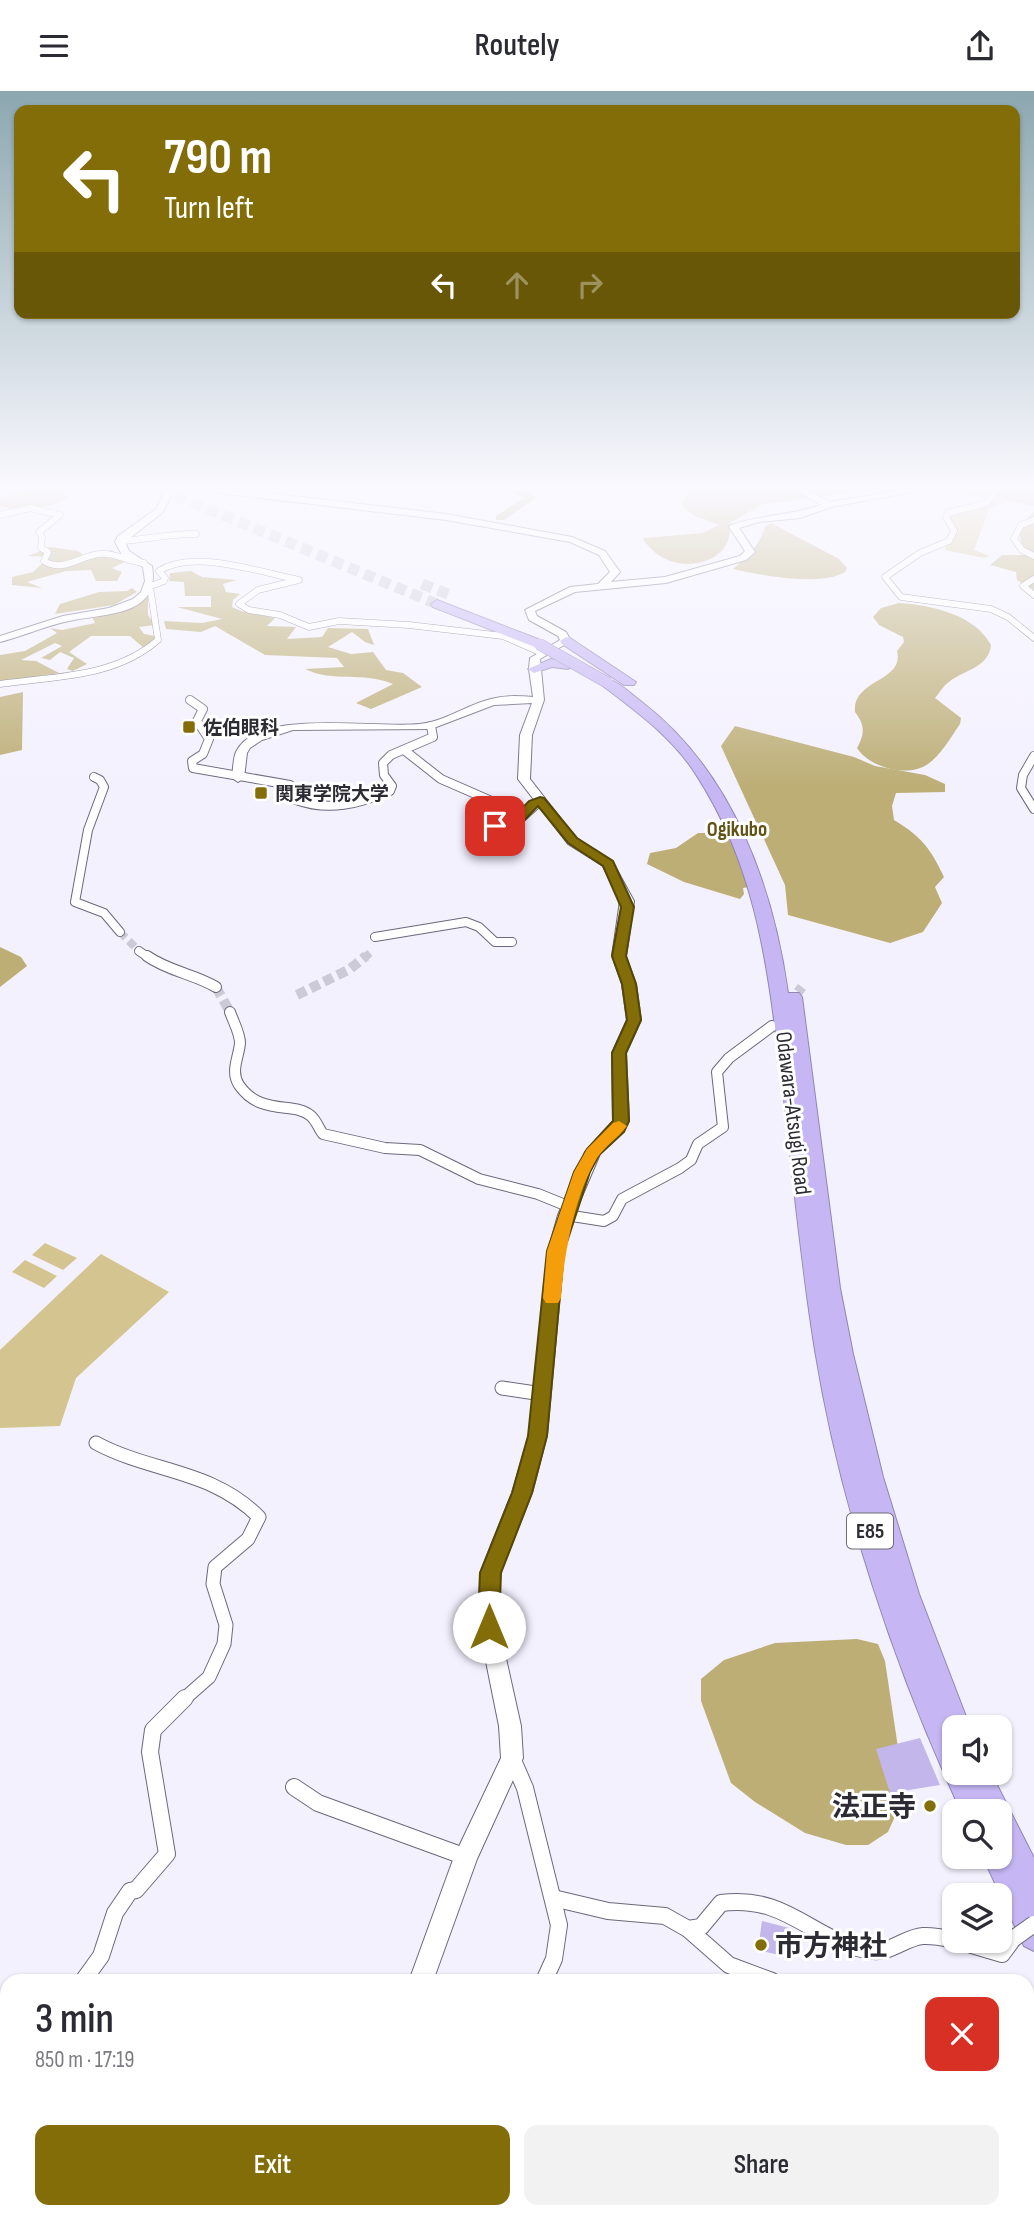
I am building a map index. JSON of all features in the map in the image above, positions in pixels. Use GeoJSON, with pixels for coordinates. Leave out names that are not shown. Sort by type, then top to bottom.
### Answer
{"type":"FeatureCollection","features":[{"type":"Feature","properties":{"kind":"highway","name":"Odawara-Atsugi Road"},"geometry":{"type":"LineString","coordinates":[[453,596],[612,682],[670,722],[710,764],[729,794],[763,870],[785,950],[823,1287],[826,1352],[855,1479],[888,1596],[942,1736]]}},
{"type":"Feature","properties":{"kind":"highway","name":"Odawara-Atsugi Road"},"geometry":{"type":"LineString","coordinates":[[437,604],[543,647]]}},
{"type":"Feature","properties":{"kind":"highway"},"geometry":{"type":"LineString","coordinates":[[566,641],[634,685],[657,705],[670,722]]}},
{"type":"Feature","properties":{"kind":"highway"},"geometry":{"type":"LineString","coordinates":[[543,647],[649,723],[716,792]]}},
{"type":"Feature","properties":{"kind":"highway"},"geometry":{"type":"LineString","coordinates":[[534,669],[551,663],[568,665]]}},
{"type":"Feature","properties":{"kind":"highway","name":"Odawara-Atsugi Road"},"geometry":{"type":"LineString","coordinates":[[612,682],[680,745],[716,792],[744,850],[767,924],[798,1079]]}},
{"type":"Feature","properties":{"kind":"highway","name":"Odawara-Atsugi Road"},"geometry":{"type":"LineString","coordinates":[[823,1287],[871,1477],[906,1594],[952,1715]]}},
{"type":"Feature","properties":{"kind":"highway"},"geometry":{"type":"LineString","coordinates":[[1012,1843],[1034,1888]]}},
{"type":"Feature","properties":{"kind":"highway"},"geometry":{"type":"LineString","coordinates":[[1000,1869],[1023,1937]]}},
{"type":"Feature","properties":{"kind":"street"},"geometry":{"type":"LineString","coordinates":[[0,639],[71,617],[121,608],[135,601],[148,588]]}},
{"type":"Feature","properties":{"kind":"street"},"geometry":{"type":"LineString","coordinates":[[0,684],[114,667],[151,647],[158,640],[159,625],[153,614],[150,588]]}},
{"type":"Feature","properties":{"kind":"street"},"geometry":{"type":"LineString","coordinates":[[265,588],[244,597],[239,604],[248,610],[280,615],[309,627],[339,621],[409,625],[503,636],[543,647],[566,641],[562,634],[536,621],[530,610],[565,591],[584,588]]}},
{"type":"Feature","properties":{"kind":"street"},"geometry":{"type":"LineString","coordinates":[[894,588],[901,597],[991,609],[1008,617],[1034,638]]}},
{"type":"Feature","properties":{"kind":"street"},"geometry":{"type":"LineString","coordinates":[[543,647],[535,658],[539,700],[526,735],[523,776],[572,841],[608,863],[628,907],[619,956],[629,984],[634,1020],[619,1053],[621,1121],[618,1128],[593,1152],[582,1172],[556,1251],[538,1436],[518,1505],[494,1560],[488,1594],[489,1627],[510,1725],[513,1758],[525,1788],[553,1898],[559,1937],[546,1974]]}},
{"type":"Feature","properties":{"kind":"street"},"geometry":{"type":"LineString","coordinates":[[238,778],[241,753],[246,746],[271,733],[292,727],[431,726],[491,702],[509,699],[539,700]]}},
{"type":"Feature","properties":{"kind":"street"},"geometry":{"type":"LineString","coordinates":[[190,700],[204,709],[197,721],[209,739],[203,754],[192,761],[193,768],[290,785],[296,800],[304,805],[358,804],[392,789],[384,775],[383,763],[391,755],[433,737],[431,726]]}},
{"type":"Feature","properties":{"kind":"street"},"geometry":{"type":"LineString","coordinates":[[404,750],[441,779],[496,803],[497,810],[492,822],[495,826],[510,828],[540,801]]}},
{"type":"Feature","properties":{"kind":"street"},"geometry":{"type":"LineString","coordinates":[[1034,756],[1024,775],[1021,788],[1034,809]]}},
{"type":"Feature","properties":{"kind":"street"},"geometry":{"type":"LineString","coordinates":[[94,777],[100,780],[104,787],[89,829],[83,856],[83,872],[75,902],[104,913],[120,932]]}},
{"type":"Feature","properties":{"kind":"street"},"geometry":{"type":"LineString","coordinates":[[375,937],[407,935],[466,922],[479,926],[490,940],[498,944],[512,942]]}},
{"type":"Feature","properties":{"kind":"street"},"geometry":{"type":"LineString","coordinates":[[139,951],[161,966],[199,978],[216,987]]}},
{"type":"Feature","properties":{"kind":"street"},"geometry":{"type":"LineString","coordinates":[[230,1012],[240,1041],[234,1073],[239,1085],[258,1102],[268,1107],[304,1112],[311,1116],[323,1134],[373,1147],[420,1150],[479,1179],[538,1194],[568,1211],[604,1221],[613,1216],[622,1199],[654,1184],[691,1160],[698,1145],[723,1127],[717,1072],[729,1058],[772,1026]]}},
{"type":"Feature","properties":{"kind":"street"},"geometry":{"type":"LineString","coordinates":[[502,1388],[542,1394]]}},
{"type":"Feature","properties":{"kind":"street"},"geometry":{"type":"LineString","coordinates":[[88,1974],[101,1955],[114,1913],[130,1891],[136,1890],[167,1854],[150,1752],[153,1730],[209,1677],[224,1644],[226,1625],[213,1584],[215,1567],[251,1536],[258,1526],[259,1517],[243,1501],[187,1473],[120,1456],[96,1443]]}},
{"type":"Feature","properties":{"kind":"street"},"geometry":{"type":"LineString","coordinates":[[424,1974],[466,1857],[513,1758]]}},
{"type":"Feature","properties":{"kind":"street"},"geometry":{"type":"LineString","coordinates":[[294,1787],[318,1803],[466,1857]]}},
{"type":"Feature","properties":{"kind":"street"},"geometry":{"type":"LineString","coordinates":[[553,1898],[608,1911],[665,1916],[688,1929],[729,1965],[753,1974]]}},
{"type":"Feature","properties":{"kind":"street"},"geometry":{"type":"LineString","coordinates":[[688,1929],[701,1927],[720,1903],[743,1901],[771,1905],[848,1945],[875,1952],[922,1936],[1002,1954],[1034,1924]]}},
{"type":"Feature","properties":{"kind":"shaded area"},"geometry":{"type":"Polygon","coordinates":[[[132,588],[137,592],[114,605],[55,614],[60,604],[99,592],[132,588]]]}},
{"type":"Feature","properties":{"kind":"shaded area"},"geometry":{"type":"Polygon","coordinates":[[[184,588],[225,588],[226,592],[240,594],[233,600],[232,607],[275,618],[267,626],[296,627],[287,639],[322,637],[328,628],[368,629],[374,645],[352,632],[328,647],[351,654],[373,652],[386,670],[403,673],[422,687],[371,709],[356,703],[393,684],[370,678],[327,675],[305,669],[344,667],[337,658],[265,655],[215,626],[201,632],[166,629],[164,621],[202,623],[222,619],[177,607],[211,607],[211,596],[185,596],[184,588]]]}},
{"type":"Feature","properties":{"kind":"shaded area"},"geometry":{"type":"Polygon","coordinates":[[[148,597],[148,615],[155,625],[139,627],[144,634],[155,636],[155,641],[145,649],[130,636],[91,636],[69,652],[87,664],[73,671],[67,669],[74,658],[60,652],[50,660],[41,658],[62,646],[55,643],[21,660],[36,661],[59,673],[0,682],[0,655],[25,651],[57,633],[50,628],[62,630],[95,623],[92,617],[119,612],[148,597]]]}},
{"type":"Feature","properties":{"kind":"shaded area"},"geometry":{"type":"Polygon","coordinates":[[[899,603],[951,613],[984,634],[991,645],[981,663],[948,683],[935,698],[961,718],[960,724],[933,760],[920,768],[910,770],[880,766],[857,748],[863,730],[855,712],[856,701],[869,686],[893,669],[897,661],[897,651],[904,642],[903,637],[879,625],[873,617],[881,608],[899,603]]]}},
{"type":"Feature","properties":{"kind":"shaded area"},"geometry":{"type":"Polygon","coordinates":[[[23,692],[22,750],[0,755],[0,697],[23,692]]]}},
{"type":"Feature","properties":{"kind":"shaded area"},"geometry":{"type":"Polygon","coordinates":[[[735,726],[854,757],[875,766],[925,775],[945,784],[945,792],[896,793],[892,806],[894,820],[924,844],[944,877],[935,887],[942,903],[923,932],[890,943],[788,915],[785,885],[721,746],[735,726]]]}},
{"type":"Feature","properties":{"kind":"shaded area"},"geometry":{"type":"Polygon","coordinates":[[[698,833],[727,833],[749,887],[743,888],[744,894],[740,899],[684,882],[647,864],[650,853],[676,848],[698,833]]]}},
{"type":"Feature","properties":{"kind":"shaded area"},"geometry":{"type":"Polygon","coordinates":[[[0,947],[21,957],[27,966],[0,987],[0,947]]]}},
{"type":"Feature","properties":{"kind":"shaded area"},"geometry":{"type":"Polygon","coordinates":[[[45,1243],[77,1258],[63,1270],[32,1255],[45,1243]]]}},
{"type":"Feature","properties":{"kind":"shaded area"},"geometry":{"type":"Polygon","coordinates":[[[101,1254],[169,1292],[76,1378],[60,1426],[0,1428],[0,1350],[101,1254]]]}},
{"type":"Feature","properties":{"kind":"shaded area"},"geometry":{"type":"Polygon","coordinates":[[[25,1260],[57,1276],[44,1288],[12,1272],[25,1260]]]}},
{"type":"Feature","properties":{"kind":"shaded area"},"geometry":{"type":"Polygon","coordinates":[[[857,1639],[878,1644],[885,1661],[905,1794],[888,1832],[868,1845],[846,1845],[805,1833],[755,1802],[731,1783],[701,1701],[701,1679],[724,1660],[775,1643],[857,1639]]]}},
{"type":"Feature","properties":{"kind":"building","name":"法正寺"},"geometry":{"type":"Polygon","coordinates":[[[920,1738],[940,1785],[890,1793],[876,1749],[920,1738]]]}},
{"type":"Feature","properties":{"kind":"building"},"geometry":{"type":"Polygon","coordinates":[[[762,1921],[793,1929],[792,1958],[758,1950],[762,1921]]]}},
{"type":"Feature","properties":{"kind":"tunnel"},"geometry":{"type":"LineString","coordinates":[[399,588],[437,604]]}},
{"type":"Feature","properties":{"kind":"tunnel"},"geometry":{"type":"LineString","coordinates":[[433,588],[453,596]]}},
{"type":"Feature","properties":{"kind":"tunnel"},"geometry":{"type":"LineString","coordinates":[[120,932],[139,951]]}},
{"type":"Feature","properties":{"kind":"tunnel"},"geometry":{"type":"LineString","coordinates":[[364,958],[370,953]]}},
{"type":"Feature","properties":{"kind":"tunnel"},"geometry":{"type":"LineString","coordinates":[[297,995],[350,969],[366,956]]}},
{"type":"Feature","properties":{"kind":"tunnel"},"geometry":{"type":"LineString","coordinates":[[216,987],[230,1012]]}},
{"type":"Feature","properties":{"kind":"tunnel"},"geometry":{"type":"LineString","coordinates":[[789,1004],[802,987]]}},
{"type":"Feature","properties":{"kind":"slow traffic"},"geometry":{"type":"LineString","coordinates":[[552,1298],[556,1251],[582,1172],[593,1152],[619,1126]]}},
{"type":"Feature","properties":{"kind":"place","name":"佐伯眼科"},"geometry":{"type":"Point","coordinates":[189,727]}},
{"type":"Feature","properties":{"kind":"place","name":"関東学院大学"},"geometry":{"type":"Point","coordinates":[261,793]}},
{"type":"Feature","properties":{"kind":"place","name":"法正寺"},"geometry":{"type":"Point","coordinates":[930,1806]}},
{"type":"Feature","properties":{"kind":"place","name":"市方神社"},"geometry":{"type":"Point","coordinates":[761,1945]}},
{"type":"Feature","properties":{"kind":"district","name":"Ogikubo"},"geometry":{"type":"Point","coordinates":[737,829]}},
{"type":"Feature","properties":{"kind":"route"},"geometry":{"type":"LineString","coordinates":[[489,1627],[488,1594],[494,1560],[522,1493],[538,1436],[556,1251],[582,1172],[593,1152],[618,1128],[621,1121],[619,1053],[630,1034],[634,1020],[629,984],[619,956],[628,907],[608,863],[572,841],[540,801],[510,828],[495,826]]}}]}
